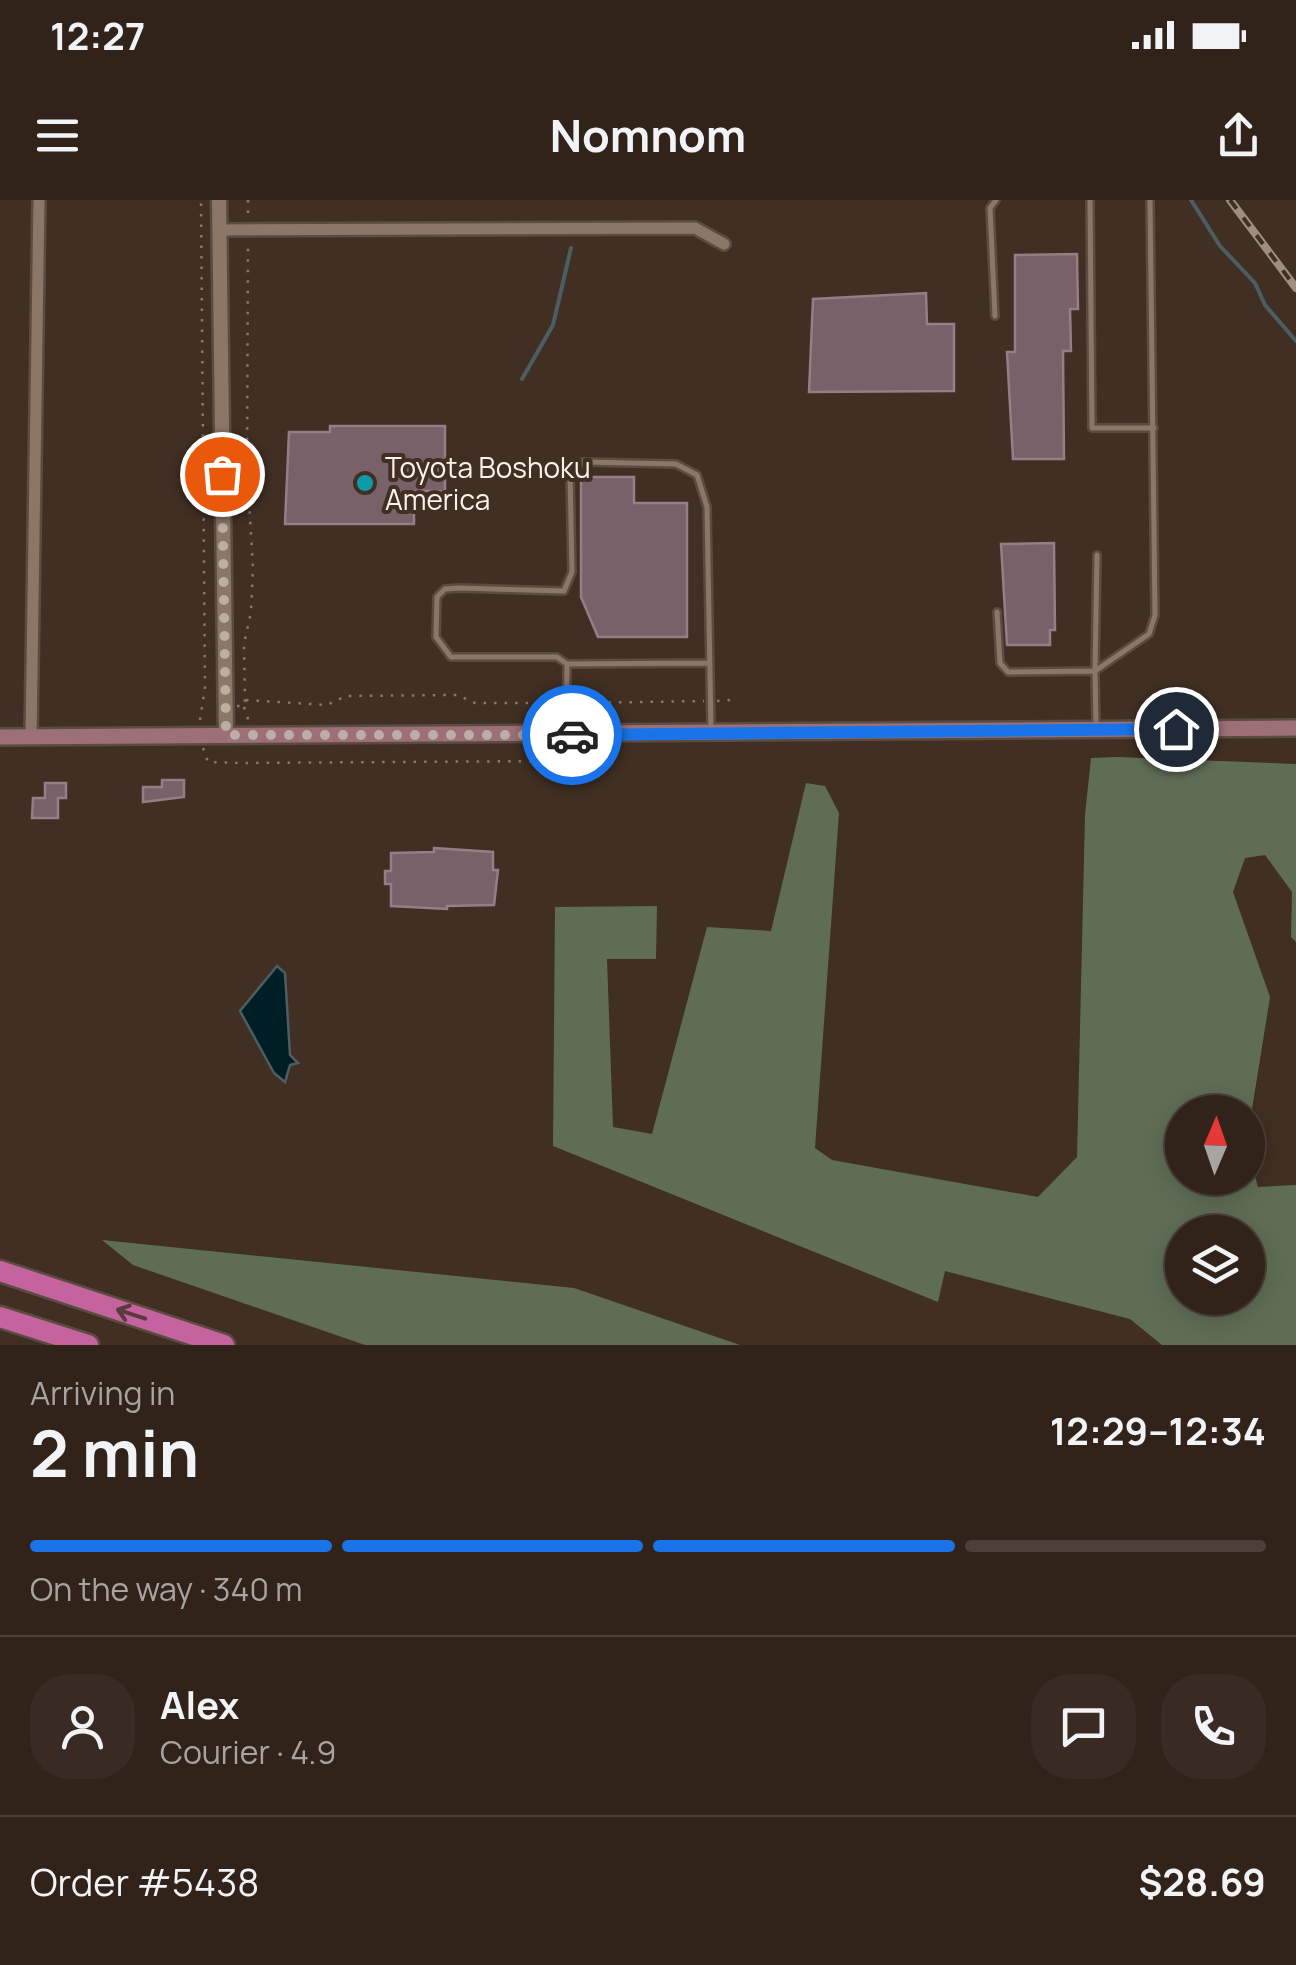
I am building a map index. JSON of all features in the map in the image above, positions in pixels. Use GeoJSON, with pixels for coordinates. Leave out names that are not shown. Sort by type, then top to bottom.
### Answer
{"type":"FeatureCollection","features":[{"type":"Feature","properties":{"kind":"highway"},"geometry":{"type":"LineString","coordinates":[[0,1271],[224,1345]]}},
{"type":"Feature","properties":{"kind":"highway"},"geometry":{"type":"LineString","coordinates":[[0,1318],[88,1345]]}},
{"type":"Feature","properties":{"kind":"main road"},"geometry":{"type":"LineString","coordinates":[[0,737],[1296,728]]}},
{"type":"Feature","properties":{"kind":"street"},"geometry":{"type":"LineString","coordinates":[[31,737],[39,200]]}},
{"type":"Feature","properties":{"kind":"street"},"geometry":{"type":"LineString","coordinates":[[219,200],[226,735]]}},
{"type":"Feature","properties":{"kind":"street"},"geometry":{"type":"LineString","coordinates":[[219,230],[695,228],[724,244]]}},
{"type":"Feature","properties":{"kind":"lane"},"geometry":{"type":"LineString","coordinates":[[996,200],[990,208],[996,316]]}},
{"type":"Feature","properties":{"kind":"lane"},"geometry":{"type":"LineString","coordinates":[[1090,200],[1092,428],[1154,428]]}},
{"type":"Feature","properties":{"kind":"lane"},"geometry":{"type":"LineString","coordinates":[[997,612],[1000,664],[1008,672],[1096,671],[1149,634],[1154,625],[1150,200]]}},
{"type":"Feature","properties":{"kind":"lane"},"geometry":{"type":"LineString","coordinates":[[710,663],[567,664],[556,657],[451,657],[436,637],[436,598],[445,589],[460,588],[564,591],[572,572],[570,472],[583,462],[676,464],[697,475],[708,507],[711,734]]}},
{"type":"Feature","properties":{"kind":"lane"},"geometry":{"type":"LineString","coordinates":[[1096,730],[1097,555]]}},
{"type":"Feature","properties":{"kind":"lane"},"geometry":{"type":"LineString","coordinates":[[566,735],[567,664]]}},
{"type":"Feature","properties":{"kind":"path"},"geometry":{"type":"LineString","coordinates":[[200,713],[205,687],[201,200]]}},
{"type":"Feature","properties":{"kind":"path"},"geometry":{"type":"LineString","coordinates":[[201,706],[243,706],[245,700],[244,644],[251,612],[252,568],[248,200]]}},
{"type":"Feature","properties":{"kind":"path"},"geometry":{"type":"LineString","coordinates":[[245,700],[326,704],[346,696],[457,695],[475,703],[730,700]]}},
{"type":"Feature","properties":{"kind":"path"},"geometry":{"type":"LineString","coordinates":[[203,750],[208,762],[551,761]]}},
{"type":"Feature","properties":{"kind":"path"},"geometry":{"type":"LineString","coordinates":[[246,763],[249,752]]}},
{"type":"Feature","properties":{"kind":"green space"},"geometry":{"type":"Polygon","coordinates":[[[1091,758],[1296,764],[1296,942],[1291,937],[1292,892],[1265,855],[1245,858],[1233,892],[1270,997],[1254,1095],[1165,1095],[1165,1195],[1265,1195],[1265,1187],[1296,1185],[1296,1345],[1162,1345],[1130,1319],[945,1271],[938,1302],[553,1146],[555,907],[657,906],[656,959],[607,959],[613,1127],[652,1134],[707,927],[771,931],[806,783],[825,786],[839,813],[815,1148],[832,1160],[1038,1197],[1077,1157],[1085,815],[1091,758]]]}},
{"type":"Feature","properties":{"kind":"green space"},"geometry":{"type":"Polygon","coordinates":[[[102,1240],[574,1288],[740,1345],[365,1345],[133,1265],[102,1240]]]}},
{"type":"Feature","properties":{"kind":"water"},"geometry":{"type":"Polygon","coordinates":[[[277,966],[285,973],[290,1055],[298,1063],[290,1065],[285,1082],[274,1073],[240,1011],[277,966]]]}},
{"type":"Feature","properties":{"kind":"building"},"geometry":{"type":"Polygon","coordinates":[[[1077,254],[1078,309],[1070,309],[1071,351],[1063,351],[1064,459],[1013,459],[1007,352],[1015,352],[1015,255],[1077,254]]]}},
{"type":"Feature","properties":{"kind":"building"},"geometry":{"type":"Polygon","coordinates":[[[926,293],[927,324],[954,324],[954,391],[809,392],[813,299],[926,293]]]}},
{"type":"Feature","properties":{"kind":"building","name":"Toyota Boshoku America"},"geometry":{"type":"Polygon","coordinates":[[[330,426],[445,426],[445,491],[414,491],[414,524],[285,524],[289,432],[330,432],[330,426]]]}},
{"type":"Feature","properties":{"kind":"building"},"geometry":{"type":"Polygon","coordinates":[[[581,477],[634,477],[634,503],[687,503],[687,637],[598,637],[581,597],[581,477]]]}},
{"type":"Feature","properties":{"kind":"building"},"geometry":{"type":"Polygon","coordinates":[[[1054,543],[1055,630],[1050,630],[1050,645],[1007,645],[1001,544],[1054,543]]]}},
{"type":"Feature","properties":{"kind":"building"},"geometry":{"type":"Polygon","coordinates":[[[162,780],[184,780],[184,797],[143,802],[143,787],[162,787],[162,780]]]}},
{"type":"Feature","properties":{"kind":"building"},"geometry":{"type":"Polygon","coordinates":[[[45,783],[66,783],[66,798],[58,798],[58,818],[32,818],[33,798],[45,798],[45,783]]]}},
{"type":"Feature","properties":{"kind":"building"},"geometry":{"type":"Polygon","coordinates":[[[434,848],[493,852],[493,870],[498,870],[494,905],[447,909],[391,906],[391,884],[385,884],[385,871],[391,871],[391,853],[434,852],[434,848]]]}},
{"type":"Feature","properties":{"kind":"waterway"},"geometry":{"type":"LineString","coordinates":[[1191,200],[1220,246],[1255,283],[1265,305],[1296,341]]}},
{"type":"Feature","properties":{"kind":"waterway"},"geometry":{"type":"LineString","coordinates":[[522,379],[553,325],[571,248]]}},
{"type":"Feature","properties":{"kind":"railway"},"geometry":{"type":"LineString","coordinates":[[1230,200],[1296,288]]}},
{"type":"Feature","properties":{"kind":"way so far"},"geometry":{"type":"LineString","coordinates":[[222,474],[226,735],[572,735]]}},
{"type":"Feature","properties":{"kind":"place","name":"Toyota Boshoku America"},"geometry":{"type":"Point","coordinates":[365,483]}},
{"type":"Feature","properties":{"kind":"route"},"geometry":{"type":"LineString","coordinates":[[572,735],[1176,729]]}}]}
